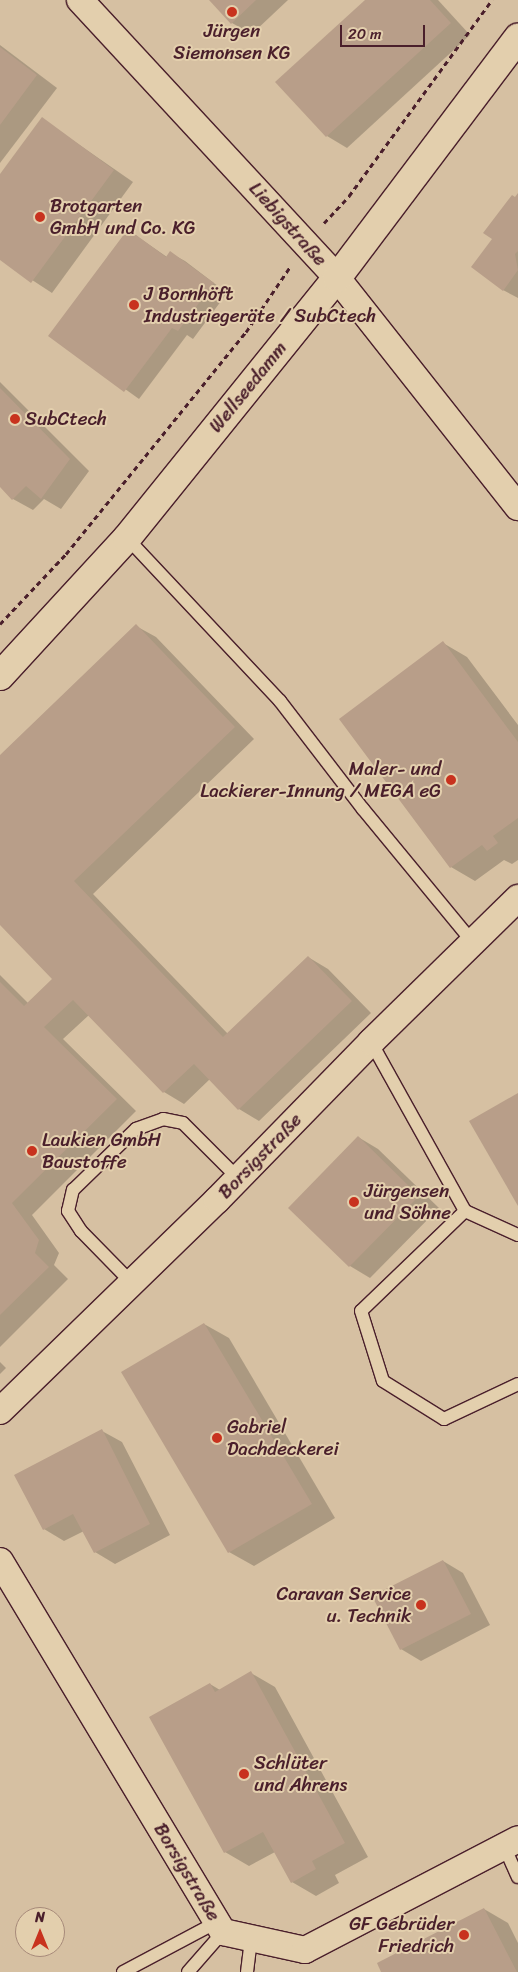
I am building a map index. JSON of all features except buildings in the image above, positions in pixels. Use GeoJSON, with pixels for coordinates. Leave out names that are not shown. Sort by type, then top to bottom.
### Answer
{"type":"FeatureCollection","features":[{"type":"Feature","properties":{"kind":"main road","name":"Wellseedamm"},"geometry":{"type":"LineString","coordinates":[[0,676],[127,538],[337,278],[518,38]]}},
{"type":"Feature","properties":{"kind":"street","name":"Liebigstraße"},"geometry":{"type":"LineString","coordinates":[[88,3],[337,278],[518,507]]}},
{"type":"Feature","properties":{"kind":"street","name":"Borsigstraße"},"geometry":{"type":"LineString","coordinates":[[0,1411],[132,1283],[472,941],[518,898]]}},
{"type":"Feature","properties":{"kind":"street","name":"Borsigstraße"},"geometry":{"type":"LineString","coordinates":[[0,1561],[220,1927],[251,1937],[305,1950],[511,1843]]}},
{"type":"Feature","properties":{"kind":"lane"},"geometry":{"type":"LineString","coordinates":[[127,538],[280,701],[363,809],[472,941]]}},
{"type":"Feature","properties":{"kind":"lane"},"geometry":{"type":"LineString","coordinates":[[371,1042],[465,1211],[518,1235]]}},
{"type":"Feature","properties":{"kind":"lane"},"geometry":{"type":"LineString","coordinates":[[132,1283],[81,1231],[68,1211],[73,1190],[136,1129],[163,1119],[183,1123],[238,1178]]}},
{"type":"Feature","properties":{"kind":"lane"},"geometry":{"type":"LineString","coordinates":[[465,1211],[361,1311],[383,1381],[444,1419],[518,1384]]}},
{"type":"Feature","properties":{"kind":"lane"},"geometry":{"type":"LineString","coordinates":[[511,1843],[518,1877]]}},
{"type":"Feature","properties":{"kind":"lane"},"geometry":{"type":"LineString","coordinates":[[124,1972],[220,1927]]}},
{"type":"Feature","properties":{"kind":"lane"},"geometry":{"type":"LineString","coordinates":[[188,1972],[220,1927]]}},
{"type":"Feature","properties":{"kind":"lane"},"geometry":{"type":"LineString","coordinates":[[247,1972],[251,1937]]}},
{"type":"Feature","properties":{"kind":"path"},"geometry":{"type":"LineString","coordinates":[[0,624],[66,554],[246,332],[306,243],[349,196],[492,0]]}},
{"type":"Feature","properties":{"kind":"shaded area"},"geometry":{"type":"Polygon","coordinates":[[[0,0],[518,0],[518,1972],[0,1972],[0,0]]]}},
{"type":"Feature","properties":{"kind":"place","name":"Jürgen Siemonsen KG"},"geometry":{"type":"Point","coordinates":[232,12]}},
{"type":"Feature","properties":{"kind":"place","name":"Brotgarten GmbH und Co. KG"},"geometry":{"type":"Point","coordinates":[40,217]}},
{"type":"Feature","properties":{"kind":"place","name":"J Bornhöft Industriegeräte / SubCtech"},"geometry":{"type":"Point","coordinates":[134,305]}},
{"type":"Feature","properties":{"kind":"place","name":"SubCtech"},"geometry":{"type":"Point","coordinates":[15,419]}},
{"type":"Feature","properties":{"kind":"place","name":"Maler- und Lackierer-Innung / MEGA eG"},"geometry":{"type":"Point","coordinates":[451,780]}},
{"type":"Feature","properties":{"kind":"place","name":"Laukien GmbH Baustoffe"},"geometry":{"type":"Point","coordinates":[32,1151]}},
{"type":"Feature","properties":{"kind":"place","name":"Jürgensen und Söhne"},"geometry":{"type":"Point","coordinates":[354,1202]}},
{"type":"Feature","properties":{"kind":"place","name":"Gabriel Dachdeckerei"},"geometry":{"type":"Point","coordinates":[217,1438]}},
{"type":"Feature","properties":{"kind":"place","name":"Caravan Service u. Technik"},"geometry":{"type":"Point","coordinates":[421,1605]}},
{"type":"Feature","properties":{"kind":"place","name":"Schlüter und Ahrens"},"geometry":{"type":"Point","coordinates":[244,1774]}},
{"type":"Feature","properties":{"kind":"place","name":"GF Gebrüder Friedrich"},"geometry":{"type":"Point","coordinates":[464,1935]}}]}
